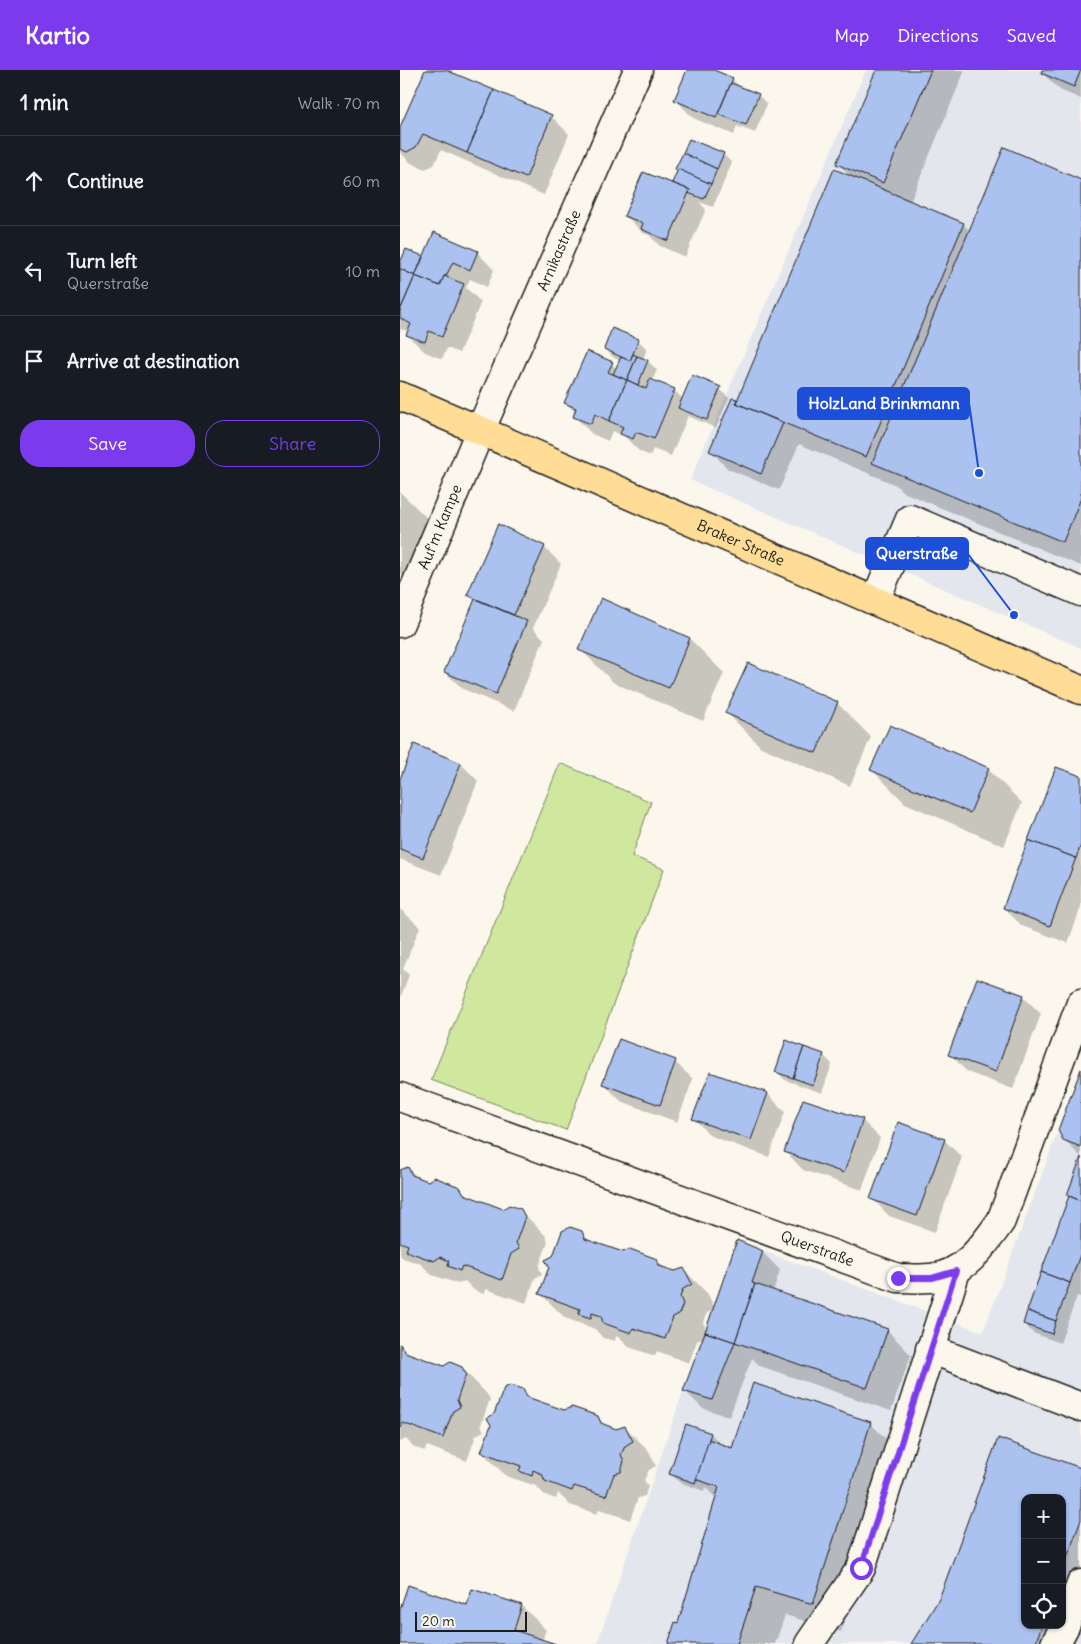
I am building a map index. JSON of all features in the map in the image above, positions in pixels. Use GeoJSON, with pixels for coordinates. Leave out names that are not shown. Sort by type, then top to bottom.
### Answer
{"type":"FeatureCollection","features":[{"type":"Feature","properties":{"kind":"main road","name":"Braker Straße"},"geometry":{"type":"LineString","coordinates":[[400,396],[1081,690]]}},
{"type":"Feature","properties":{"kind":"street","name":"Arnikastraße"},"geometry":{"type":"LineString","coordinates":[[480,431],[638,70]]}},
{"type":"Feature","properties":{"kind":"street","name":"Auf'm Kampe"},"geometry":{"type":"LineString","coordinates":[[400,623],[480,431]]}},
{"type":"Feature","properties":{"kind":"street"},"geometry":{"type":"LineString","coordinates":[[875,601],[910,520],[1081,592]]}},
{"type":"Feature","properties":{"kind":"street","name":"Querstraße"},"geometry":{"type":"LineString","coordinates":[[400,1097],[898,1278],[932,1278],[956,1271],[983,1246],[1001,1220],[1081,1003]]}},
{"type":"Feature","properties":{"kind":"street"},"geometry":{"type":"LineString","coordinates":[[809,1644],[861,1568],[956,1271]]}},
{"type":"Feature","properties":{"kind":"street"},"geometry":{"type":"LineString","coordinates":[[930,1349],[1081,1407]]}},
{"type":"Feature","properties":{"kind":"street"},"geometry":{"type":"LineString","coordinates":[[1055,1644],[1065,1626],[1081,1584]]}},
{"type":"Feature","properties":{"kind":"shaded area"},"geometry":{"type":"Polygon","coordinates":[[[866,70],[1081,70],[1081,648],[690,480],[866,70]]]}},
{"type":"Feature","properties":{"kind":"shaded area"},"geometry":{"type":"Polygon","coordinates":[[[1081,1069],[1081,1644],[597,1644],[683,1391],[737,1240],[983,1332],[1081,1069]]]}},
{"type":"Feature","properties":{"kind":"green space"},"geometry":{"type":"Polygon","coordinates":[[[560,763],[651,802],[632,856],[664,869],[566,1130],[431,1080],[560,763]]]}},
{"type":"Feature","properties":{"kind":"building"},"geometry":{"type":"Polygon","coordinates":[[[425,70],[446,70],[494,90],[467,153],[423,134],[416,147],[407,152],[400,149],[400,127],[425,70]]]}},
{"type":"Feature","properties":{"kind":"building"},"geometry":{"type":"Polygon","coordinates":[[[687,70],[714,70],[733,78],[716,118],[674,100],[687,70]]]}},
{"type":"Feature","properties":{"kind":"building"},"geometry":{"type":"Polygon","coordinates":[[[876,70],[931,70],[883,183],[836,164],[876,70]]]}},
{"type":"Feature","properties":{"kind":"building"},"geometry":{"type":"Polygon","coordinates":[[[1042,70],[1081,70],[1074,87],[1041,73],[1042,70]]]}},
{"type":"Feature","properties":{"kind":"building"},"geometry":{"type":"Polygon","coordinates":[[[731,83],[759,94],[746,125],[718,114],[731,83]]]}},
{"type":"Feature","properties":{"kind":"building"},"geometry":{"type":"Polygon","coordinates":[[[494,90],[552,115],[526,178],[467,153],[494,90]]]}},
{"type":"Feature","properties":{"kind":"building"},"geometry":{"type":"Polygon","coordinates":[[[689,139],[724,153],[717,169],[683,153],[689,139]]]}},
{"type":"Feature","properties":{"kind":"building"},"geometry":{"type":"Polygon","coordinates":[[[1004,147],[1081,180],[1081,498],[1063,542],[872,463],[1004,147]]]}},
{"type":"Feature","properties":{"kind":"building"},"geometry":{"type":"Polygon","coordinates":[[[683,153],[717,169],[711,184],[675,169],[683,153]]]}},
{"type":"Feature","properties":{"kind":"building"},"geometry":{"type":"Polygon","coordinates":[[[678,169],[711,184],[704,199],[688,193],[690,190],[672,183],[678,169]]]}},
{"type":"Feature","properties":{"kind":"building"},"geometry":{"type":"Polygon","coordinates":[[[834,169],[964,223],[866,457],[736,403],[834,169]]]}},
{"type":"Feature","properties":{"kind":"building"},"geometry":{"type":"Polygon","coordinates":[[[643,172],[690,190],[668,241],[641,229],[643,223],[624,216],[643,172]]]}},
{"type":"Feature","properties":{"kind":"building"},"geometry":{"type":"Polygon","coordinates":[[[434,232],[478,251],[470,270],[453,262],[440,286],[415,276],[434,232]]]}},
{"type":"Feature","properties":{"kind":"building"},"geometry":{"type":"Polygon","coordinates":[[[406,249],[423,256],[415,276],[400,269],[400,263],[406,249]]]}},
{"type":"Feature","properties":{"kind":"building"},"geometry":{"type":"Polygon","coordinates":[[[400,269],[415,276],[400,311],[400,269]]]}},
{"type":"Feature","properties":{"kind":"building"},"geometry":{"type":"Polygon","coordinates":[[[415,276],[440,286],[444,276],[464,284],[442,337],[429,331],[425,342],[406,335],[411,324],[400,318],[400,311],[415,276]]]}},
{"type":"Feature","properties":{"kind":"building"},"geometry":{"type":"Polygon","coordinates":[[[612,328],[639,339],[630,361],[604,349],[612,328]]]}},
{"type":"Feature","properties":{"kind":"building"},"geometry":{"type":"Polygon","coordinates":[[[587,351],[613,362],[608,372],[627,380],[609,421],[595,414],[591,424],[573,417],[576,408],[564,403],[587,351]]]}},
{"type":"Feature","properties":{"kind":"building"},"geometry":{"type":"Polygon","coordinates":[[[633,354],[637,356],[627,380],[613,374],[621,357],[630,361],[633,354]]]}},
{"type":"Feature","properties":{"kind":"building"},"geometry":{"type":"Polygon","coordinates":[[[637,356],[648,360],[638,385],[627,380],[637,356]]]}},
{"type":"Feature","properties":{"kind":"building"},"geometry":{"type":"Polygon","coordinates":[[[692,375],[721,387],[707,420],[678,408],[692,375]]]}},
{"type":"Feature","properties":{"kind":"building"},"geometry":{"type":"Polygon","coordinates":[[[650,379],[675,389],[654,439],[636,432],[633,439],[620,434],[623,427],[609,421],[627,380],[646,389],[650,379]]]}},
{"type":"Feature","properties":{"kind":"building"},"geometry":{"type":"Polygon","coordinates":[[[732,398],[737,399],[736,403],[783,423],[761,474],[709,451],[732,398]]]}},
{"type":"Feature","properties":{"kind":"building"},"geometry":{"type":"Polygon","coordinates":[[[498,524],[545,546],[514,615],[467,595],[498,524]]]}},
{"type":"Feature","properties":{"kind":"building"},"geometry":{"type":"Polygon","coordinates":[[[601,598],[690,638],[669,688],[578,650],[601,598]]]}},
{"type":"Feature","properties":{"kind":"building"},"geometry":{"type":"Polygon","coordinates":[[[475,599],[527,621],[496,694],[444,672],[475,599]]]}},
{"type":"Feature","properties":{"kind":"building"},"geometry":{"type":"Polygon","coordinates":[[[748,663],[838,702],[816,753],[725,713],[748,663]]]}},
{"type":"Feature","properties":{"kind":"building"},"geometry":{"type":"Polygon","coordinates":[[[890,725],[989,768],[970,813],[870,770],[890,725]]]}},
{"type":"Feature","properties":{"kind":"building"},"geometry":{"type":"Polygon","coordinates":[[[414,744],[461,763],[423,858],[400,849],[400,779],[414,744]]]}},
{"type":"Feature","properties":{"kind":"building"},"geometry":{"type":"Polygon","coordinates":[[[1056,767],[1081,776],[1081,845],[1076,858],[1028,840],[1056,767]]]}},
{"type":"Feature","properties":{"kind":"building"},"geometry":{"type":"Polygon","coordinates":[[[1028,840],[1076,858],[1050,926],[1003,908],[1028,840]]]}},
{"type":"Feature","properties":{"kind":"building"},"geometry":{"type":"Polygon","coordinates":[[[977,978],[1024,995],[996,1072],[948,1055],[977,978]]]}},
{"type":"Feature","properties":{"kind":"building"},"geometry":{"type":"Polygon","coordinates":[[[619,1039],[676,1060],[660,1105],[602,1084],[619,1039]]]}},
{"type":"Feature","properties":{"kind":"building"},"geometry":{"type":"Polygon","coordinates":[[[786,1040],[804,1047],[793,1078],[775,1072],[786,1040]]]}},
{"type":"Feature","properties":{"kind":"building"},"geometry":{"type":"Polygon","coordinates":[[[804,1047],[824,1054],[813,1085],[793,1078],[804,1047]]]}},
{"type":"Feature","properties":{"kind":"building"},"geometry":{"type":"Polygon","coordinates":[[[1081,1069],[1081,1147],[1063,1140],[1058,1130],[1081,1069]]]}},
{"type":"Feature","properties":{"kind":"building"},"geometry":{"type":"Polygon","coordinates":[[[710,1072],[768,1093],[751,1140],[692,1119],[710,1072]]]}},
{"type":"Feature","properties":{"kind":"building"},"geometry":{"type":"Polygon","coordinates":[[[803,1099],[863,1119],[844,1173],[784,1152],[803,1099]]]}},
{"type":"Feature","properties":{"kind":"building"},"geometry":{"type":"Polygon","coordinates":[[[898,1122],[945,1139],[917,1216],[870,1199],[898,1122]]]}},
{"type":"Feature","properties":{"kind":"building"},"geometry":{"type":"Polygon","coordinates":[[[1081,1157],[1081,1201],[1067,1195],[1081,1157]]]}},
{"type":"Feature","properties":{"kind":"building"},"geometry":{"type":"Polygon","coordinates":[[[408,1167],[412,1175],[428,1181],[434,1177],[460,1187],[464,1194],[503,1209],[509,1205],[521,1209],[525,1217],[516,1242],[519,1249],[511,1254],[502,1280],[462,1266],[460,1271],[448,1266],[449,1261],[440,1257],[434,1261],[406,1251],[408,1245],[400,1242],[400,1170],[408,1167]]]}},
{"type":"Feature","properties":{"kind":"building"},"geometry":{"type":"Polygon","coordinates":[[[1069,1196],[1081,1201],[1081,1252],[1070,1283],[1041,1272],[1069,1196]]]}},
{"type":"Feature","properties":{"kind":"building"},"geometry":{"type":"Polygon","coordinates":[[[570,1227],[582,1231],[585,1239],[623,1252],[630,1249],[657,1259],[659,1266],[675,1271],[684,1268],[692,1284],[683,1289],[680,1297],[683,1304],[679,1314],[673,1317],[665,1339],[633,1328],[631,1333],[603,1323],[601,1316],[592,1313],[591,1318],[578,1314],[580,1309],[539,1294],[549,1267],[545,1260],[553,1256],[562,1231],[570,1227]]]}},
{"type":"Feature","properties":{"kind":"building"},"geometry":{"type":"Polygon","coordinates":[[[737,1240],[763,1251],[752,1283],[755,1284],[735,1342],[705,1332],[737,1240]]]}},
{"type":"Feature","properties":{"kind":"building"},"geometry":{"type":"Polygon","coordinates":[[[1041,1272],[1070,1283],[1056,1321],[1027,1311],[1041,1272]]]}},
{"type":"Feature","properties":{"kind":"building"},"geometry":{"type":"Polygon","coordinates":[[[755,1284],[888,1329],[867,1388],[735,1342],[755,1284]]]}},
{"type":"Feature","properties":{"kind":"building"},"geometry":{"type":"Polygon","coordinates":[[[1027,1311],[1056,1321],[1052,1334],[1023,1324],[1027,1311]]]}},
{"type":"Feature","properties":{"kind":"building"},"geometry":{"type":"Polygon","coordinates":[[[705,1332],[735,1342],[712,1400],[683,1391],[705,1332]]]}},
{"type":"Feature","properties":{"kind":"building"},"geometry":{"type":"Polygon","coordinates":[[[400,1344],[405,1352],[444,1366],[450,1362],[462,1367],[466,1374],[457,1400],[460,1407],[453,1411],[443,1438],[403,1423],[400,1428],[400,1344]]]}},
{"type":"Feature","properties":{"kind":"building"},"geometry":{"type":"Polygon","coordinates":[[[753,1383],[871,1422],[813,1604],[756,1587],[737,1644],[668,1644],[675,1622],[678,1623],[719,1487],[695,1479],[708,1439],[732,1448],[753,1383]]]}},
{"type":"Feature","properties":{"kind":"building"},"geometry":{"type":"Polygon","coordinates":[[[511,1385],[523,1389],[527,1397],[564,1410],[572,1407],[598,1416],[601,1423],[616,1429],[625,1426],[633,1441],[625,1446],[621,1455],[624,1461],[621,1472],[614,1474],[606,1496],[574,1486],[572,1491],[545,1481],[542,1474],[533,1470],[532,1476],[519,1471],[521,1466],[481,1452],[491,1425],[487,1418],[494,1414],[504,1388],[511,1385]]]}},
{"type":"Feature","properties":{"kind":"building"},"geometry":{"type":"Polygon","coordinates":[[[686,1424],[711,1433],[695,1483],[669,1474],[686,1424]]]}},
{"type":"Feature","properties":{"kind":"building"},"geometry":{"type":"Polygon","coordinates":[[[998,1438],[1081,1468],[1081,1520],[1066,1560],[1066,1494],[1021,1494],[1021,1629],[1041,1629],[1035,1644],[911,1644],[939,1599],[998,1438]]]}},
{"type":"Feature","properties":{"kind":"building"},"geometry":{"type":"Polygon","coordinates":[[[408,1585],[467,1605],[472,1589],[522,1605],[514,1630],[556,1644],[400,1644],[400,1609],[408,1585]]]}},
{"type":"Feature","properties":{"kind":"place","name":"HolzLand Brinkmann"},"geometry":{"type":"Point","coordinates":[979,473]}},
{"type":"Feature","properties":{"kind":"place","name":"Querstraße"},"geometry":{"type":"Point","coordinates":[1014,615]}},
{"type":"Feature","properties":{"kind":"route"},"geometry":{"type":"LineString","coordinates":[[861,1568],[956,1271],[932,1278],[898,1278]]}}]}
